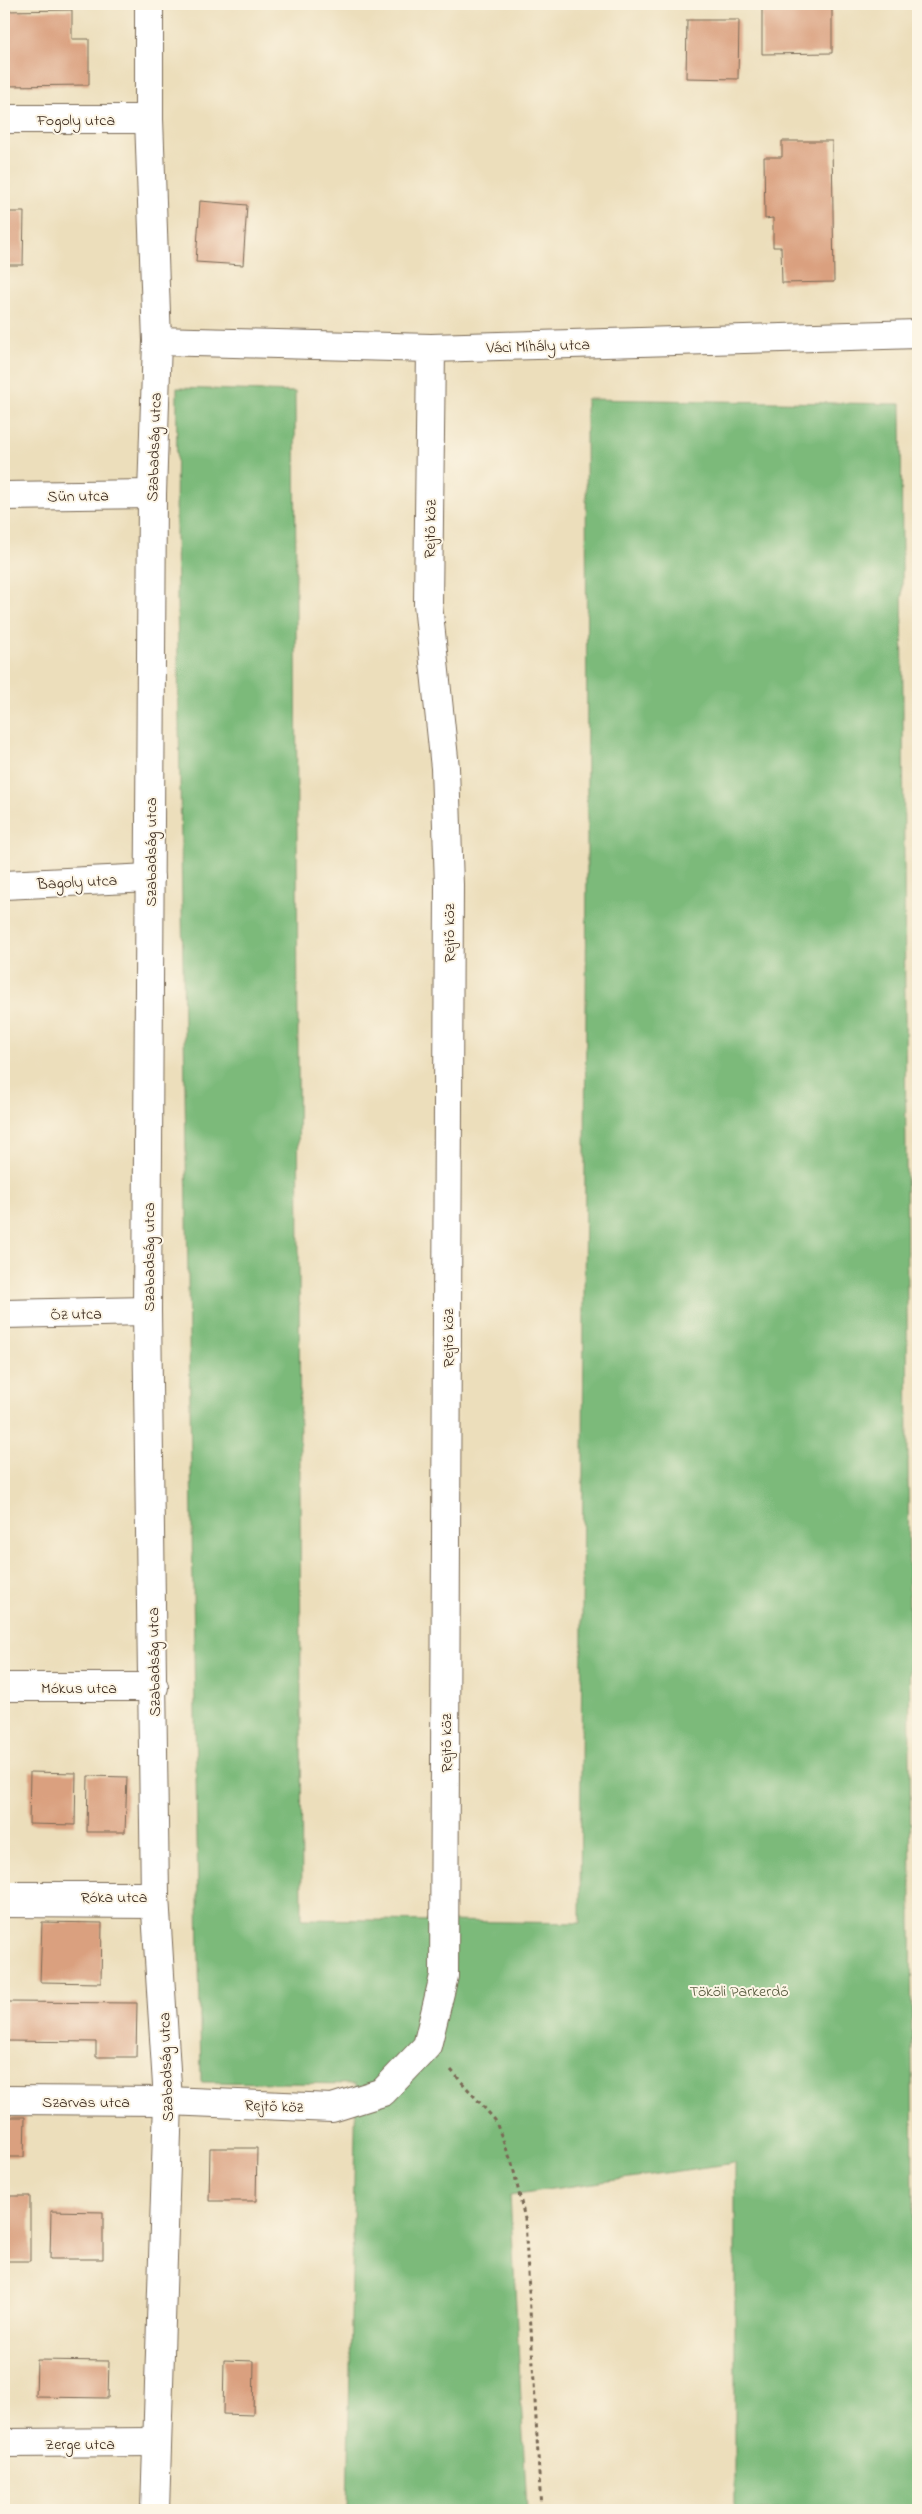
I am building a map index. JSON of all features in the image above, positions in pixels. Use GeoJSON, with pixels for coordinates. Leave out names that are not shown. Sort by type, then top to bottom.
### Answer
{"type":"FeatureCollection","features":[{"type":"Feature","properties":{"kind":"street","name":"Szabadság utca"},"geometry":{"type":"LineString","coordinates":[[149,4],[149,119],[157,341],[152,494],[147,1311],[156,1896],[168,2101],[155,2510]]}},
{"type":"Feature","properties":{"kind":"street","name":"Fogoly utca"},"geometry":{"type":"LineString","coordinates":[[4,119],[149,119]]}},
{"type":"Feature","properties":{"kind":"street","name":"Váci Mihály utca"},"geometry":{"type":"LineString","coordinates":[[157,341],[431,348],[918,334]]}},
{"type":"Feature","properties":{"kind":"street","name":"Rejtő köz"},"geometry":{"type":"LineString","coordinates":[[168,2101],[332,2108],[383,2092],[427,2046],[444,1976],[449,885],[445,768],[428,604],[431,348]]}},
{"type":"Feature","properties":{"kind":"street","name":"Sün utca"},"geometry":{"type":"LineString","coordinates":[[4,496],[152,494]]}},
{"type":"Feature","properties":{"kind":"street","name":"Bagoly utca"},"geometry":{"type":"LineString","coordinates":[[4,885],[150,878]]}},
{"type":"Feature","properties":{"kind":"street","name":"Őz utca"},"geometry":{"type":"LineString","coordinates":[[4,1314],[147,1311]]}},
{"type":"Feature","properties":{"kind":"street","name":"Mókus utca"},"geometry":{"type":"LineString","coordinates":[[4,1688],[154,1687]]}},
{"type":"Feature","properties":{"kind":"street","name":"Róka utca"},"geometry":{"type":"LineString","coordinates":[[4,1896],[156,1896],[156,1904],[4,1904]]}},
{"type":"Feature","properties":{"kind":"street","name":"Szarvas utca"},"geometry":{"type":"LineString","coordinates":[[4,2100],[168,2101]]}},
{"type":"Feature","properties":{"kind":"street","name":"Zerge utca"},"geometry":{"type":"LineString","coordinates":[[4,2443],[157,2442]]}},
{"type":"Feature","properties":{"kind":"path"},"geometry":{"type":"LineString","coordinates":[[427,2046],[465,2084],[495,2120],[512,2163],[525,2219],[541,2510]]}},
{"type":"Feature","properties":{"kind":"green space","name":"Tököli Parkerdő"},"geometry":{"type":"Polygon","coordinates":[[[177,388],[295,392],[302,1919],[580,1923],[587,852],[586,399],[901,404],[915,2510],[735,2510],[735,2163],[510,2195],[527,2510],[347,2510],[356,2084],[201,2082],[176,536],[177,388]]]}},
{"type":"Feature","properties":{"kind":"building"},"geometry":{"type":"Polygon","coordinates":[[[762,4],[832,4],[832,53],[762,54],[762,4]]]}},
{"type":"Feature","properties":{"kind":"building"},"geometry":{"type":"Polygon","coordinates":[[[72,10],[72,39],[89,39],[89,85],[4,86],[4,11],[72,10]]]}},
{"type":"Feature","properties":{"kind":"building"},"geometry":{"type":"Polygon","coordinates":[[[687,20],[739,20],[738,79],[686,78],[687,20]]]}},
{"type":"Feature","properties":{"kind":"building"},"geometry":{"type":"Polygon","coordinates":[[[782,141],[832,141],[834,282],[782,283],[781,247],[773,247],[773,218],[765,219],[764,157],[782,157],[782,141]]]}},
{"type":"Feature","properties":{"kind":"building"},"geometry":{"type":"Polygon","coordinates":[[[200,201],[247,205],[243,265],[196,262],[200,201]]]}},
{"type":"Feature","properties":{"kind":"building"},"geometry":{"type":"Polygon","coordinates":[[[4,212],[24,212],[23,265],[4,265],[4,212]]]}},
{"type":"Feature","properties":{"kind":"building"},"geometry":{"type":"Polygon","coordinates":[[[30,1772],[76,1773],[75,1825],[29,1824],[30,1772]]]}},
{"type":"Feature","properties":{"kind":"building"},"geometry":{"type":"Polygon","coordinates":[[[88,1776],[127,1777],[125,1832],[87,1832],[88,1776]]]}},
{"type":"Feature","properties":{"kind":"building"},"geometry":{"type":"Polygon","coordinates":[[[42,1922],[102,1923],[101,1983],[40,1982],[42,1922]]]}},
{"type":"Feature","properties":{"kind":"building"},"geometry":{"type":"Polygon","coordinates":[[[7,2002],[137,2003],[136,2057],[96,2057],[96,2042],[6,2041],[7,2002]]]}},
{"type":"Feature","properties":{"kind":"building"},"geometry":{"type":"Polygon","coordinates":[[[4,2117],[25,2117],[24,2157],[4,2157],[4,2117]]]}},
{"type":"Feature","properties":{"kind":"building"},"geometry":{"type":"Polygon","coordinates":[[[210,2148],[257,2148],[256,2201],[209,2201],[210,2148]]]}},
{"type":"Feature","properties":{"kind":"building"},"geometry":{"type":"Polygon","coordinates":[[[4,2196],[30,2196],[30,2261],[4,2261],[4,2196]]]}},
{"type":"Feature","properties":{"kind":"building"},"geometry":{"type":"Polygon","coordinates":[[[51,2211],[103,2212],[103,2259],[50,2259],[51,2211]]]}},
{"type":"Feature","properties":{"kind":"building"},"geometry":{"type":"Polygon","coordinates":[[[37,2360],[109,2361],[108,2398],[36,2397],[37,2360]]]}},
{"type":"Feature","properties":{"kind":"building"},"geometry":{"type":"Polygon","coordinates":[[[224,2360],[254,2361],[253,2415],[223,2414],[224,2360]]]}}]}
